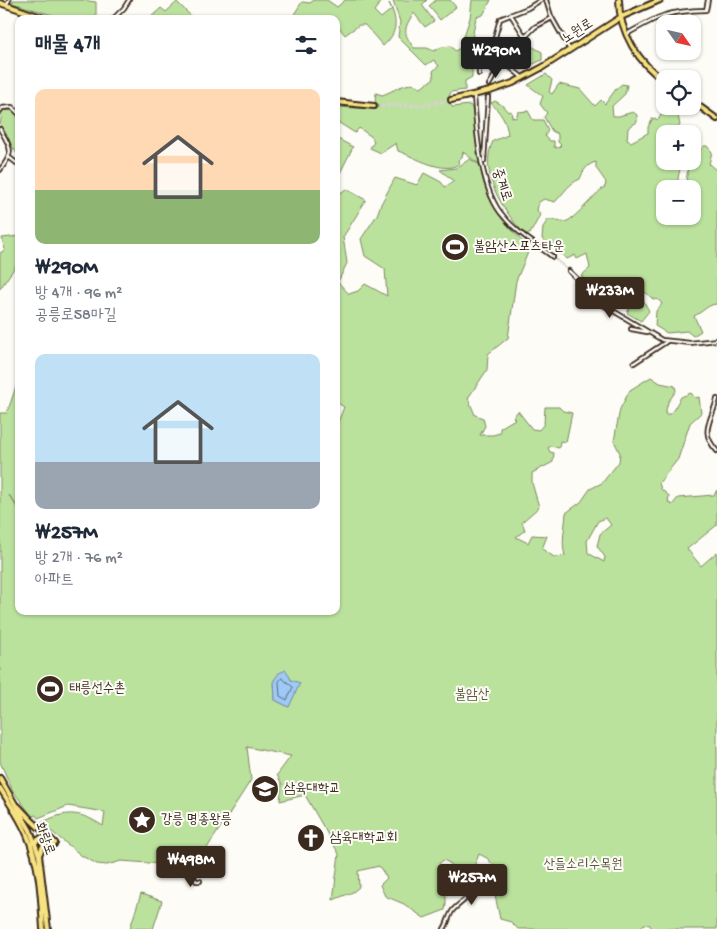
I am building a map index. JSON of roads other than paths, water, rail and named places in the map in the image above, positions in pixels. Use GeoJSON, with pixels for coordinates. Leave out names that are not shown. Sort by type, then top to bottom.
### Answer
{"type":"FeatureCollection","features":[{"type":"Feature","properties":{"kind":"main road"},"geometry":{"type":"LineString","coordinates":[[619,0],[621,17],[627,34],[640,59],[656,73]]}},
{"type":"Feature","properties":{"kind":"main road","name":"노원로"},"geometry":{"type":"LineString","coordinates":[[451,100],[490,91],[523,78],[621,17],[660,0]]}},
{"type":"Feature","properties":{"kind":"main road"},"geometry":{"type":"LineString","coordinates":[[0,3],[34,15]]}},
{"type":"Feature","properties":{"kind":"main road"},"geometry":{"type":"LineString","coordinates":[[340,102],[374,106]]}},
{"type":"Feature","properties":{"kind":"main road"},"geometry":{"type":"LineString","coordinates":[[701,107],[717,119]]}},
{"type":"Feature","properties":{"kind":"main road","name":"화랑로"},"geometry":{"type":"LineString","coordinates":[[0,778],[35,840],[39,855],[44,914]]}},
{"type":"Feature","properties":{"kind":"main road","name":"화랑로"},"geometry":{"type":"LineString","coordinates":[[0,788],[26,832],[33,852],[44,914]]}},
{"type":"Feature","properties":{"kind":"main road"},"geometry":{"type":"LineString","coordinates":[[10,796],[30,820],[55,844]]}},
{"type":"Feature","properties":{"kind":"main road"},"geometry":{"type":"LineString","coordinates":[[26,832],[35,840]]}},
{"type":"Feature","properties":{"kind":"main road"},"geometry":{"type":"LineString","coordinates":[[35,840],[45,838],[55,844]]}},
{"type":"Feature","properties":{"kind":"main road"},"geometry":{"type":"LineString","coordinates":[[33,852],[35,840]]}},
{"type":"Feature","properties":{"kind":"main road"},"geometry":{"type":"LineString","coordinates":[[39,855],[44,844],[55,844]]}},
{"type":"Feature","properties":{"kind":"main road"},"geometry":{"type":"LineString","coordinates":[[44,914],[46,929]]}},
{"type":"Feature","properties":{"kind":"street"},"geometry":{"type":"LineString","coordinates":[[6,6],[8,0]]}},
{"type":"Feature","properties":{"kind":"street"},"geometry":{"type":"LineString","coordinates":[[117,15],[129,0]]}},
{"type":"Feature","properties":{"kind":"street"},"geometry":{"type":"LineString","coordinates":[[479,74],[479,64],[492,48],[500,19],[541,0]]}},
{"type":"Feature","properties":{"kind":"street"},"geometry":{"type":"LineString","coordinates":[[546,0],[552,18],[570,50]]}},
{"type":"Feature","properties":{"kind":"street"},"geometry":{"type":"LineString","coordinates":[[627,34],[654,18],[667,14],[678,11],[706,10],[708,0]]}},
{"type":"Feature","properties":{"kind":"street"},"geometry":{"type":"LineString","coordinates":[[511,15],[526,37]]}},
{"type":"Feature","properties":{"kind":"street"},"geometry":{"type":"LineString","coordinates":[[490,84],[496,73],[505,63],[505,57],[535,28],[552,18]]}},
{"type":"Feature","properties":{"kind":"street"},"geometry":{"type":"LineString","coordinates":[[492,48],[505,57]]}},
{"type":"Feature","properties":{"kind":"street"},"geometry":{"type":"LineString","coordinates":[[484,59],[496,73]]}},
{"type":"Feature","properties":{"kind":"street"},"geometry":{"type":"LineString","coordinates":[[505,63],[523,78]]}},
{"type":"Feature","properties":{"kind":"street","name":"중계로"},"geometry":{"type":"LineString","coordinates":[[474,95],[483,163],[489,190],[499,211],[519,232],[553,256]]}},
{"type":"Feature","properties":{"kind":"street"},"geometry":{"type":"LineString","coordinates":[[483,163],[486,151],[488,97]]}},
{"type":"Feature","properties":{"kind":"street"},"geometry":{"type":"LineString","coordinates":[[0,111],[2,108],[12,107],[15,110]]}},
{"type":"Feature","properties":{"kind":"street"},"geometry":{"type":"LineString","coordinates":[[0,129],[9,144],[10,158],[0,170]]}},
{"type":"Feature","properties":{"kind":"street"},"geometry":{"type":"LineString","coordinates":[[10,158],[15,162]]}},
{"type":"Feature","properties":{"kind":"street"},"geometry":{"type":"LineString","coordinates":[[569,271],[605,306],[666,341],[690,343],[717,340]]}},
{"type":"Feature","properties":{"kind":"street"},"geometry":{"type":"LineString","coordinates":[[631,329],[649,332]]}},
{"type":"Feature","properties":{"kind":"street"},"geometry":{"type":"LineString","coordinates":[[634,363],[666,341]]}},
{"type":"Feature","properties":{"kind":"street"},"geometry":{"type":"LineString","coordinates":[[717,399],[706,432],[708,441],[717,451]]}},
{"type":"Feature","properties":{"kind":"street"},"geometry":{"type":"LineString","coordinates":[[444,929],[449,921],[451,912],[468,896],[469,892],[463,879],[474,869]]}},
{"type":"Feature","properties":{"kind":"street"},"geometry":{"type":"LineString","coordinates":[[194,877],[196,881],[200,881]]}},
{"type":"Feature","properties":{"kind":"water"},"geometry":{"type":"Polygon","coordinates":[[[286,670],[291,680],[300,683],[289,707],[275,700],[274,680],[279,673],[286,670]]]}},
{"type":"Feature","properties":{"kind":"tunnel"},"geometry":{"type":"LineString","coordinates":[[374,106],[425,105],[451,100]]}},
{"type":"Feature","properties":{"kind":"tunnel"},"geometry":{"type":"LineString","coordinates":[[553,257],[569,271]]}},
{"type":"Feature","properties":{"kind":"place","name":"불암산스포츠타운"},"geometry":{"type":"Point","coordinates":[455,247]}},
{"type":"Feature","properties":{"kind":"place","name":"태릉선수촌"},"geometry":{"type":"Point","coordinates":[50,689]}},
{"type":"Feature","properties":{"kind":"place","name":"삼육대학교"},"geometry":{"type":"Point","coordinates":[265,789]}},
{"type":"Feature","properties":{"kind":"place","name":"강릉 명종왕릉"},"geometry":{"type":"Point","coordinates":[142,820]}},
{"type":"Feature","properties":{"kind":"place","name":"삼육대학교회"},"geometry":{"type":"Point","coordinates":[311,838]}},
{"type":"Feature","properties":{"kind":"park label","name":"불암산"},"geometry":{"type":"Point","coordinates":[472,695]}},
{"type":"Feature","properties":{"kind":"park label","name":"산들소리수목원"},"geometry":{"type":"Point","coordinates":[583,865]}}]}
